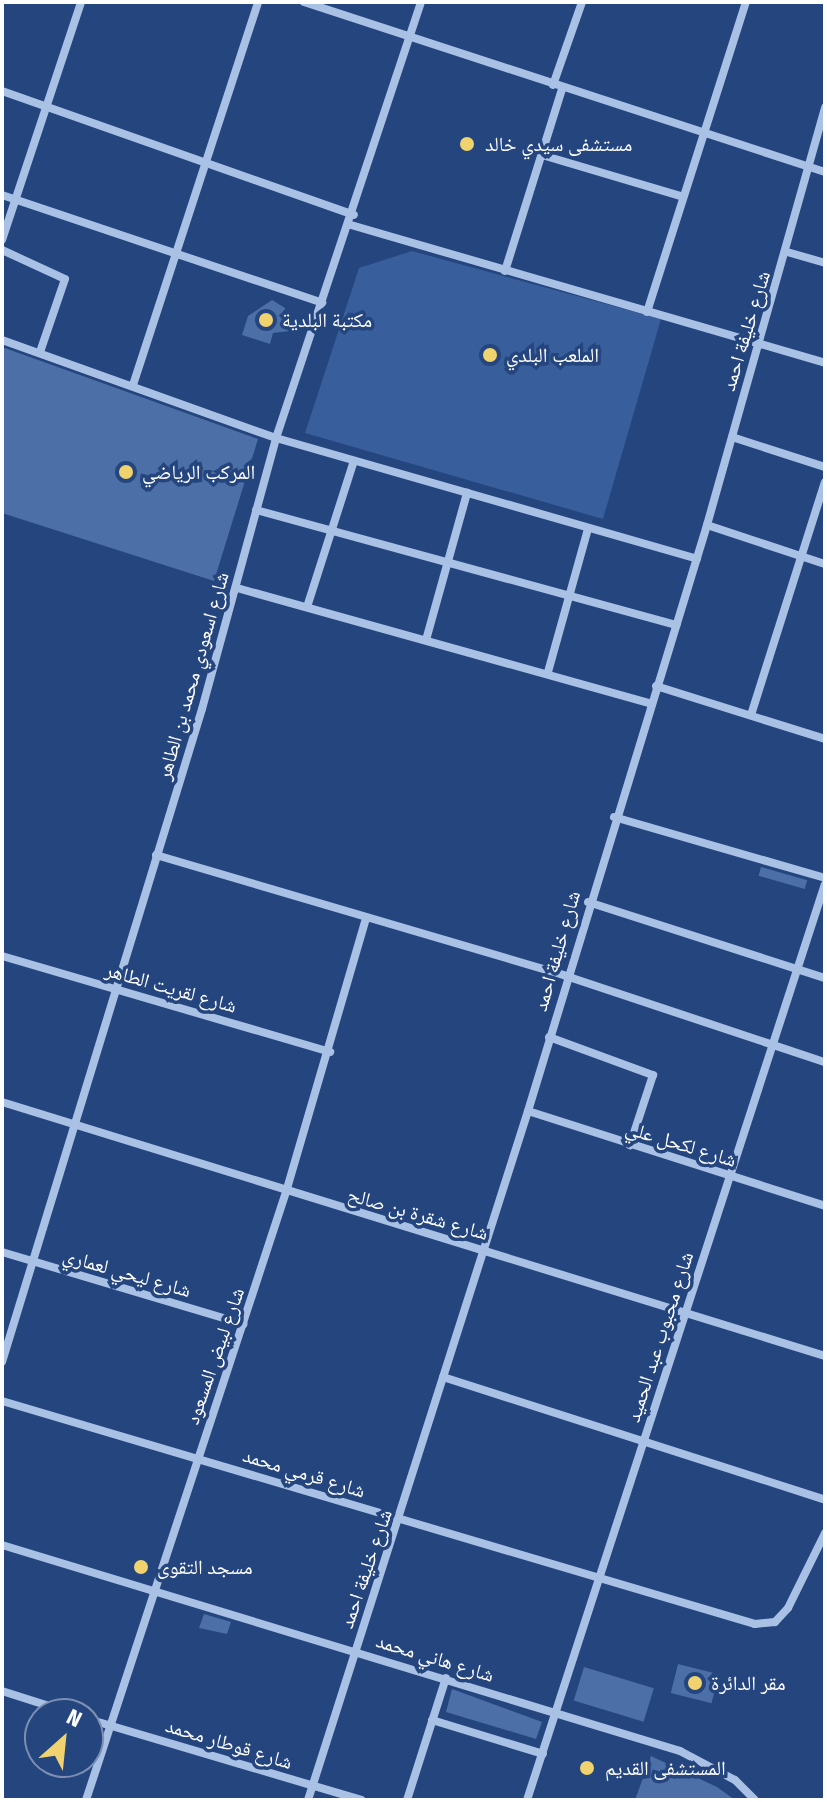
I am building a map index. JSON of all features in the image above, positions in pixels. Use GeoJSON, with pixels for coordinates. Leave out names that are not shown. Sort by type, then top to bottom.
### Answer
{"type":"FeatureCollection","features":[{"type":"Feature","properties":{"kind":"street"},"geometry":{"type":"LineString","coordinates":[[2,240],[81,2]]}},
{"type":"Feature","properties":{"kind":"street"},"geometry":{"type":"LineString","coordinates":[[133,385],[258,2]]}},
{"type":"Feature","properties":{"kind":"street"},"geometry":{"type":"LineString","coordinates":[[304,2],[700,136],[825,172]]}},
{"type":"Feature","properties":{"kind":"street","name":"شارع اسعودي محمد بن الطاهر"},"geometry":{"type":"LineString","coordinates":[[2,1362],[237,588],[276,438],[351,225],[421,2]]}},
{"type":"Feature","properties":{"kind":"street"},"geometry":{"type":"LineString","coordinates":[[505,271],[542,155],[557,87],[582,2]]}},
{"type":"Feature","properties":{"kind":"street"},"geometry":{"type":"LineString","coordinates":[[647,312],[680,196],[746,2]]}},
{"type":"Feature","properties":{"kind":"street"},"geometry":{"type":"LineString","coordinates":[[2,91],[354,215]]}},
{"type":"Feature","properties":{"kind":"street","name":"شارع خليفة احمد"},"geometry":{"type":"LineString","coordinates":[[308,1800],[486,1250],[588,902],[649,703],[677,625],[756,344],[787,252],[825,107]]}},
{"type":"Feature","properties":{"kind":"street"},"geometry":{"type":"LineString","coordinates":[[542,155],[680,196]]}},
{"type":"Feature","properties":{"kind":"street"},"geometry":{"type":"LineString","coordinates":[[2,195],[322,303]]}},
{"type":"Feature","properties":{"kind":"street"},"geometry":{"type":"LineString","coordinates":[[351,225],[825,363]]}},
{"type":"Feature","properties":{"kind":"street"},"geometry":{"type":"LineString","coordinates":[[2,250],[65,279],[40,352]]}},
{"type":"Feature","properties":{"kind":"street"},"geometry":{"type":"LineString","coordinates":[[787,252],[825,263]]}},
{"type":"Feature","properties":{"kind":"street"},"geometry":{"type":"LineString","coordinates":[[2,340],[276,438],[697,559]]}},
{"type":"Feature","properties":{"kind":"street"},"geometry":{"type":"LineString","coordinates":[[732,437],[825,467]]}},
{"type":"Feature","properties":{"kind":"street"},"geometry":{"type":"LineString","coordinates":[[307,607],[354,461]]}},
{"type":"Feature","properties":{"kind":"street"},"geometry":{"type":"LineString","coordinates":[[751,715],[825,482]]}},
{"type":"Feature","properties":{"kind":"street"},"geometry":{"type":"LineString","coordinates":[[426,640],[467,493]]}},
{"type":"Feature","properties":{"kind":"street"},"geometry":{"type":"LineString","coordinates":[[256,510],[332,528],[677,625]]}},
{"type":"Feature","properties":{"kind":"street"},"geometry":{"type":"LineString","coordinates":[[707,525],[825,564]]}},
{"type":"Feature","properties":{"kind":"street"},"geometry":{"type":"LineString","coordinates":[[548,672],[588,529]]}},
{"type":"Feature","properties":{"kind":"street"},"geometry":{"type":"LineString","coordinates":[[237,588],[548,672],[649,703]]}},
{"type":"Feature","properties":{"kind":"street"},"geometry":{"type":"LineString","coordinates":[[656,686],[825,739]]}},
{"type":"Feature","properties":{"kind":"street"},"geometry":{"type":"LineString","coordinates":[[614,817],[825,881]]}},
{"type":"Feature","properties":{"kind":"street"},"geometry":{"type":"LineString","coordinates":[[156,855],[566,976],[825,1062]]}},
{"type":"Feature","properties":{"kind":"street","name":"شارع محبوب عبد الحميد"},"geometry":{"type":"LineString","coordinates":[[527,1800],[825,881]]}},
{"type":"Feature","properties":{"kind":"street"},"geometry":{"type":"LineString","coordinates":[[588,902],[825,978]]}},
{"type":"Feature","properties":{"kind":"street","name":"شارع لبيض المسعود"},"geometry":{"type":"LineString","coordinates":[[86,1800],[151,1591],[286,1192],[330,1052],[366,919]]}},
{"type":"Feature","properties":{"kind":"street","name":"شارع لقريت الطاهر"},"geometry":{"type":"LineString","coordinates":[[2,956],[330,1052]]}},
{"type":"Feature","properties":{"kind":"street"},"geometry":{"type":"LineString","coordinates":[[549,1037],[653,1075],[630,1145]]}},
{"type":"Feature","properties":{"kind":"street","name":"شارع شقرة بن صالح"},"geometry":{"type":"LineString","coordinates":[[2,1102],[825,1356]]}},
{"type":"Feature","properties":{"kind":"street","name":"شارع لكحل علي"},"geometry":{"type":"LineString","coordinates":[[528,1111],[825,1206]]}},
{"type":"Feature","properties":{"kind":"street","name":"شارع ليحي لعماري"},"geometry":{"type":"LineString","coordinates":[[2,1252],[243,1324]]}},
{"type":"Feature","properties":{"kind":"street"},"geometry":{"type":"LineString","coordinates":[[443,1377],[825,1500]]}},
{"type":"Feature","properties":{"kind":"street","name":"شارع قرمي محمد"},"geometry":{"type":"LineString","coordinates":[[2,1401],[734,1619],[767,1625],[781,1617],[825,1533]]}},
{"type":"Feature","properties":{"kind":"street","name":"شارع هاني محمد"},"geometry":{"type":"LineString","coordinates":[[2,1545],[355,1650],[690,1755],[735,1780],[755,1800]]}},
{"type":"Feature","properties":{"kind":"street"},"geometry":{"type":"LineString","coordinates":[[407,1800],[446,1678]]}},
{"type":"Feature","properties":{"kind":"street"},"geometry":{"type":"LineString","coordinates":[[2,1691],[24,1698]]}},
{"type":"Feature","properties":{"kind":"street"},"geometry":{"type":"LineString","coordinates":[[432,1720],[543,1754]]}},
{"type":"Feature","properties":{"kind":"street","name":"شارع قوطار محمد"},"geometry":{"type":"LineString","coordinates":[[104,1724],[361,1800]]}},
{"type":"Feature","properties":{"kind":"shaded area","name":"الملعب البلدي"},"geometry":{"type":"Polygon","coordinates":[[[412,251],[661,319],[603,519],[305,433],[359,268],[412,251]]]}},
{"type":"Feature","properties":{"kind":"building","name":"مكتبة البلدية"},"geometry":{"type":"Polygon","coordinates":[[[272,300],[285,308],[289,331],[273,333],[270,344],[242,335],[248,316],[272,300]]]}},
{"type":"Feature","properties":{"kind":"building","name":"المركب الرياضي"},"geometry":{"type":"Polygon","coordinates":[[[2,347],[258,439],[214,581],[2,513],[2,347]]]}},
{"type":"Feature","properties":{"kind":"building"},"geometry":{"type":"Polygon","coordinates":[[[761,867],[807,880],[805,889],[759,876],[761,867]]]}},
{"type":"Feature","properties":{"kind":"building"},"geometry":{"type":"Polygon","coordinates":[[[204,1614],[231,1622],[227,1634],[199,1628],[204,1614]]]}},
{"type":"Feature","properties":{"kind":"building","name":"مقر الدائرة"},"geometry":{"type":"Polygon","coordinates":[[[678,1664],[719,1674],[711,1703],[671,1693],[678,1664]]]}},
{"type":"Feature","properties":{"kind":"building"},"geometry":{"type":"Polygon","coordinates":[[[584,1667],[654,1688],[644,1722],[574,1700],[584,1667]]]}},
{"type":"Feature","properties":{"kind":"building"},"geometry":{"type":"Polygon","coordinates":[[[452,1689],[542,1722],[536,1739],[446,1712],[452,1689]]]}},
{"type":"Feature","properties":{"kind":"building"},"geometry":{"type":"Polygon","coordinates":[[[651,1756],[717,1787],[735,1800],[635,1800],[651,1756]]]}},
{"type":"Feature","properties":{"kind":"place","name":"مستشفى سيدي خالد"},"geometry":{"type":"Point","coordinates":[467,144]}},
{"type":"Feature","properties":{"kind":"place","name":"مكتبة البلدية"},"geometry":{"type":"Point","coordinates":[266,320]}},
{"type":"Feature","properties":{"kind":"place","name":"الملعب البلدي"},"geometry":{"type":"Point","coordinates":[490,355]}},
{"type":"Feature","properties":{"kind":"place","name":"المركب الرياضي"},"geometry":{"type":"Point","coordinates":[126,472]}},
{"type":"Feature","properties":{"kind":"place","name":"مسجد التقوى"},"geometry":{"type":"Point","coordinates":[141,1567]}},
{"type":"Feature","properties":{"kind":"place","name":"مقر الدائرة"},"geometry":{"type":"Point","coordinates":[695,1683]}},
{"type":"Feature","properties":{"kind":"place","name":"المستشفى القديم"},"geometry":{"type":"Point","coordinates":[587,1768]}}]}
